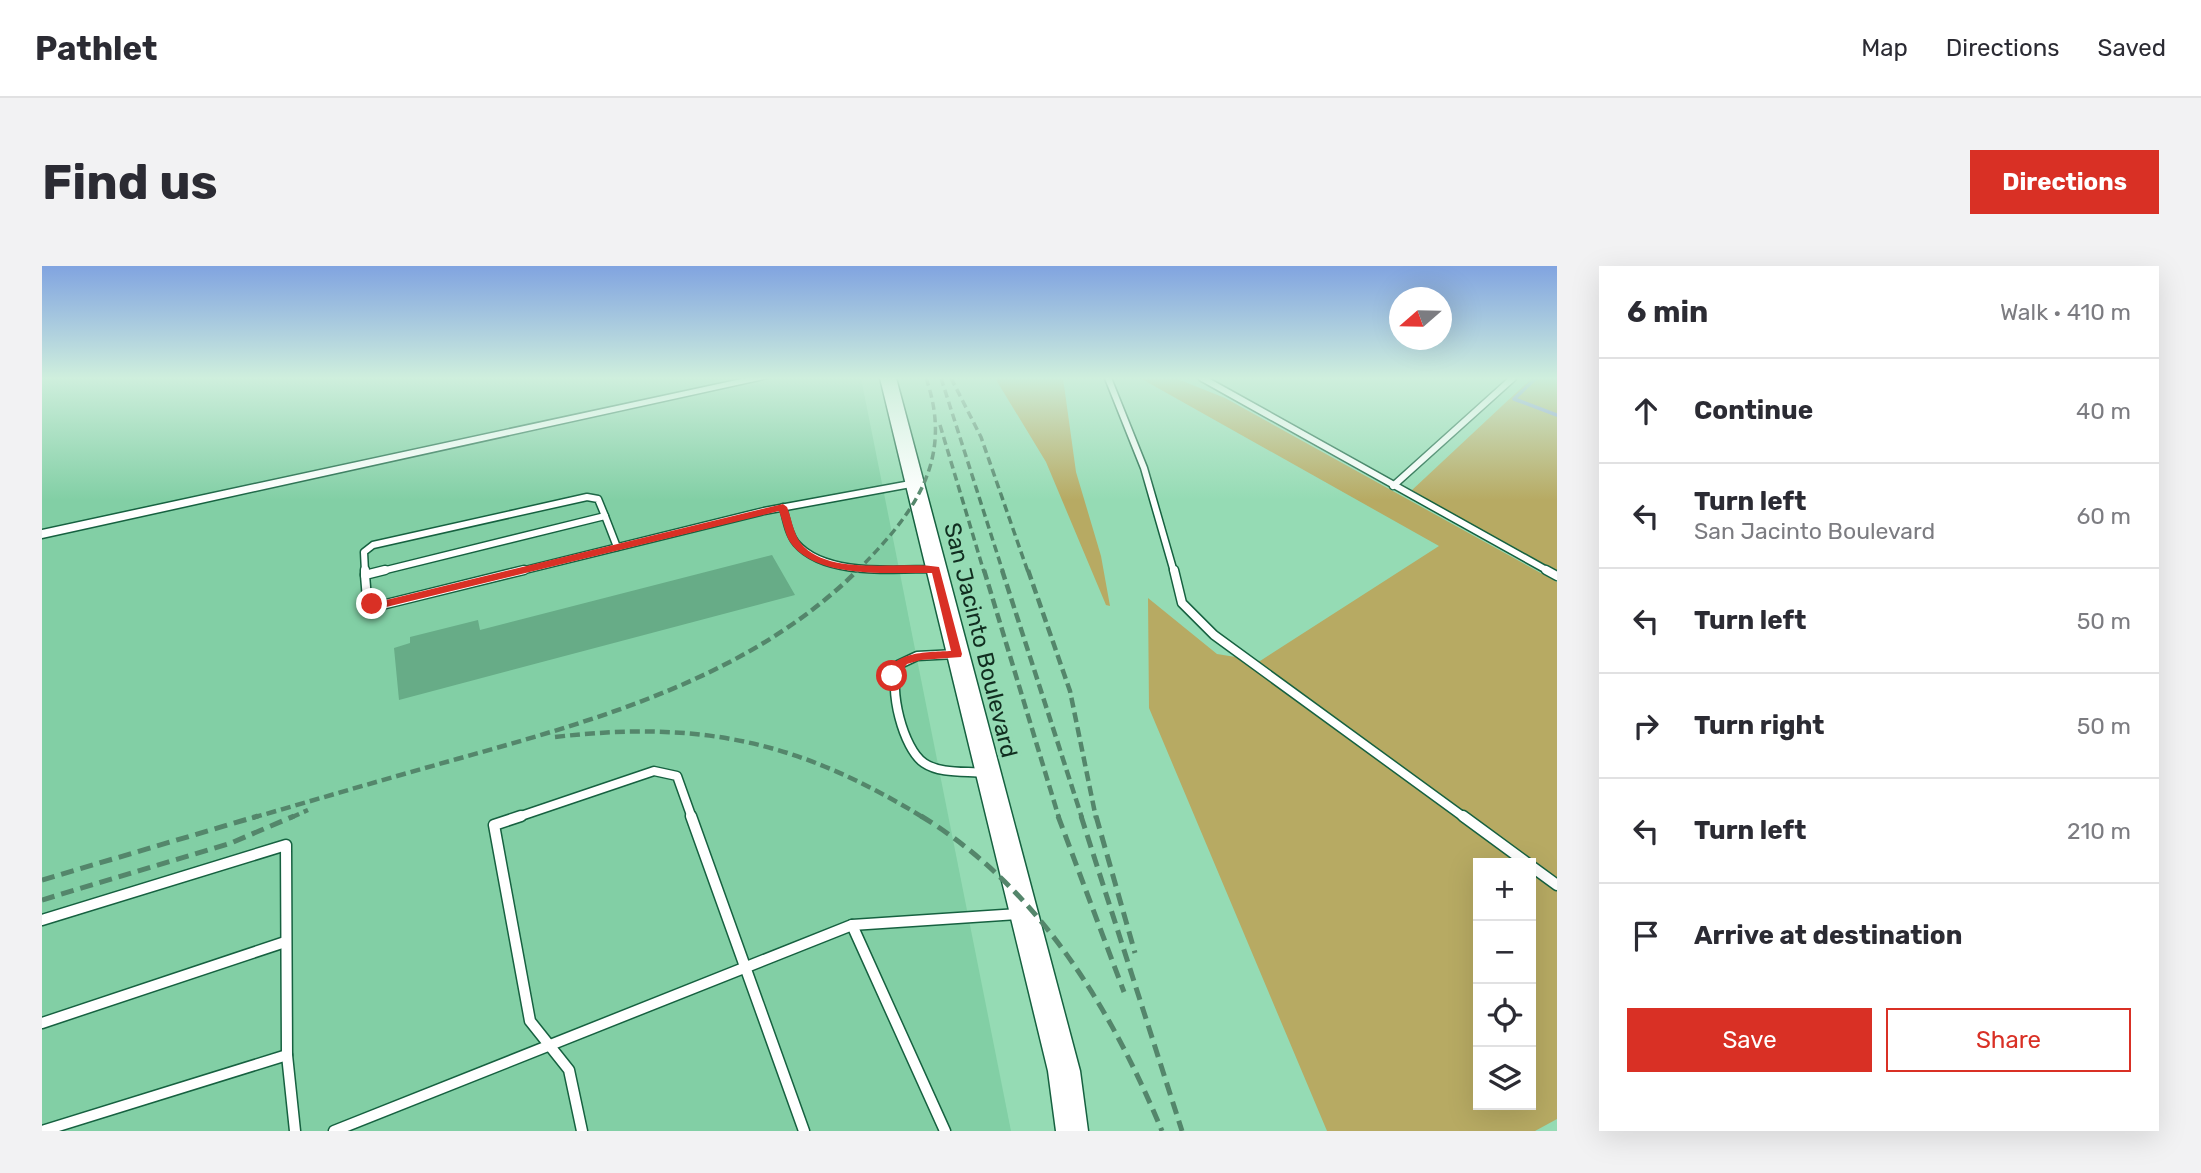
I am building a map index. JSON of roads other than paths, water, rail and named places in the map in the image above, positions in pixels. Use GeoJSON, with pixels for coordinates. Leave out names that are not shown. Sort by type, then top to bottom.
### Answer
{"type":"FeatureCollection","features":[{"type":"Feature","properties":{"kind":"main road","name":"San Jacinto Boulevard"},"geometry":{"type":"LineString","coordinates":[[898,418],[1064,1071],[1072,1131]]}},
{"type":"Feature","properties":{"kind":"street"},"geometry":{"type":"LineString","coordinates":[[42,534],[580,418]]}},
{"type":"Feature","properties":{"kind":"lane"},"geometry":{"type":"LineString","coordinates":[[1124,418],[1144,468],[1168,545],[1182,603],[1214,635],[1521,858]]}},
{"type":"Feature","properties":{"kind":"lane"},"geometry":{"type":"LineString","coordinates":[[1272,418],[1557,576]]}},
{"type":"Feature","properties":{"kind":"lane"},"geometry":{"type":"LineString","coordinates":[[1393,486],[1469,418]]}},
{"type":"Feature","properties":{"kind":"lane"},"geometry":{"type":"LineString","coordinates":[[617,547],[598,499],[587,497],[373,545],[364,552],[367,599],[378,606],[783,507],[915,483]]}},
{"type":"Feature","properties":{"kind":"lane"},"geometry":{"type":"LineString","coordinates":[[783,507],[794,541],[810,556],[830,564],[851,567],[936,569]]}},
{"type":"Feature","properties":{"kind":"lane"},"geometry":{"type":"LineString","coordinates":[[365,575],[605,516]]}},
{"type":"Feature","properties":{"kind":"lane"},"geometry":{"type":"LineString","coordinates":[[957,654],[921,656],[903,661],[896,667],[892,676],[900,713],[909,745],[917,758],[926,765],[987,773]]}},
{"type":"Feature","properties":{"kind":"lane"},"geometry":{"type":"LineString","coordinates":[[582,1131],[569,1070],[530,1021],[494,825],[654,771],[677,775],[804,1131]]}},
{"type":"Feature","properties":{"kind":"lane"},"geometry":{"type":"LineString","coordinates":[[42,920],[286,845],[287,1055],[295,1131]]}},
{"type":"Feature","properties":{"kind":"lane"},"geometry":{"type":"LineString","coordinates":[[1536,869],[1557,885]]}},
{"type":"Feature","properties":{"kind":"lane"},"geometry":{"type":"LineString","coordinates":[[334,1131],[852,925],[1024,913]]}},
{"type":"Feature","properties":{"kind":"lane"},"geometry":{"type":"LineString","coordinates":[[852,925],[945,1131]]}},
{"type":"Feature","properties":{"kind":"lane"},"geometry":{"type":"LineString","coordinates":[[42,1023],[285,942]]}},
{"type":"Feature","properties":{"kind":"lane"},"geometry":{"type":"LineString","coordinates":[[42,1131],[287,1055]]}},
{"type":"Feature","properties":{"kind":"railway"},"geometry":{"type":"LineString","coordinates":[[858,570],[895,529],[923,485],[932,461],[934,418]]}},
{"type":"Feature","properties":{"kind":"railway"},"geometry":{"type":"LineString","coordinates":[[954,418],[1003,572]]}},
{"type":"Feature","properties":{"kind":"railway"},"geometry":{"type":"LineString","coordinates":[[972,418],[981,437],[1028,572]]}},
{"type":"Feature","properties":{"kind":"railway"},"geometry":{"type":"LineString","coordinates":[[940,425],[984,572]]}},
{"type":"Feature","properties":{"kind":"railway"},"geometry":{"type":"LineString","coordinates":[[252,818],[565,728],[671,690],[770,639],[816,607],[858,570]]}},
{"type":"Feature","properties":{"kind":"railway"},"geometry":{"type":"LineString","coordinates":[[984,570],[1059,818]]}},
{"type":"Feature","properties":{"kind":"railway"},"geometry":{"type":"LineString","coordinates":[[1002,570],[1082,818]]}},
{"type":"Feature","properties":{"kind":"railway"},"geometry":{"type":"LineString","coordinates":[[1028,570],[1070,691],[1096,818]]}},
{"type":"Feature","properties":{"kind":"railway"},"geometry":{"type":"LineString","coordinates":[[555,737],[608,732],[657,732],[747,742],[834,770],[923,818]]}},
{"type":"Feature","properties":{"kind":"railway"},"geometry":{"type":"LineString","coordinates":[[290,818],[308,810]]}},
{"type":"Feature","properties":{"kind":"railway"},"geometry":{"type":"LineString","coordinates":[[42,880],[258,816]]}},
{"type":"Feature","properties":{"kind":"railway"},"geometry":{"type":"LineString","coordinates":[[42,900],[231,843],[294,816]]}},
{"type":"Feature","properties":{"kind":"railway"},"geometry":{"type":"LineString","coordinates":[[1058,816],[1124,992]]}},
{"type":"Feature","properties":{"kind":"railway"},"geometry":{"type":"LineString","coordinates":[[1081,816],[1182,1131]]}},
{"type":"Feature","properties":{"kind":"railway"},"geometry":{"type":"LineString","coordinates":[[1096,816],[1135,953]]}},
{"type":"Feature","properties":{"kind":"railway"},"geometry":{"type":"LineString","coordinates":[[923,818],[963,845],[1001,878],[1035,914],[1066,954],[1119,1040],[1162,1131]]}}]}
